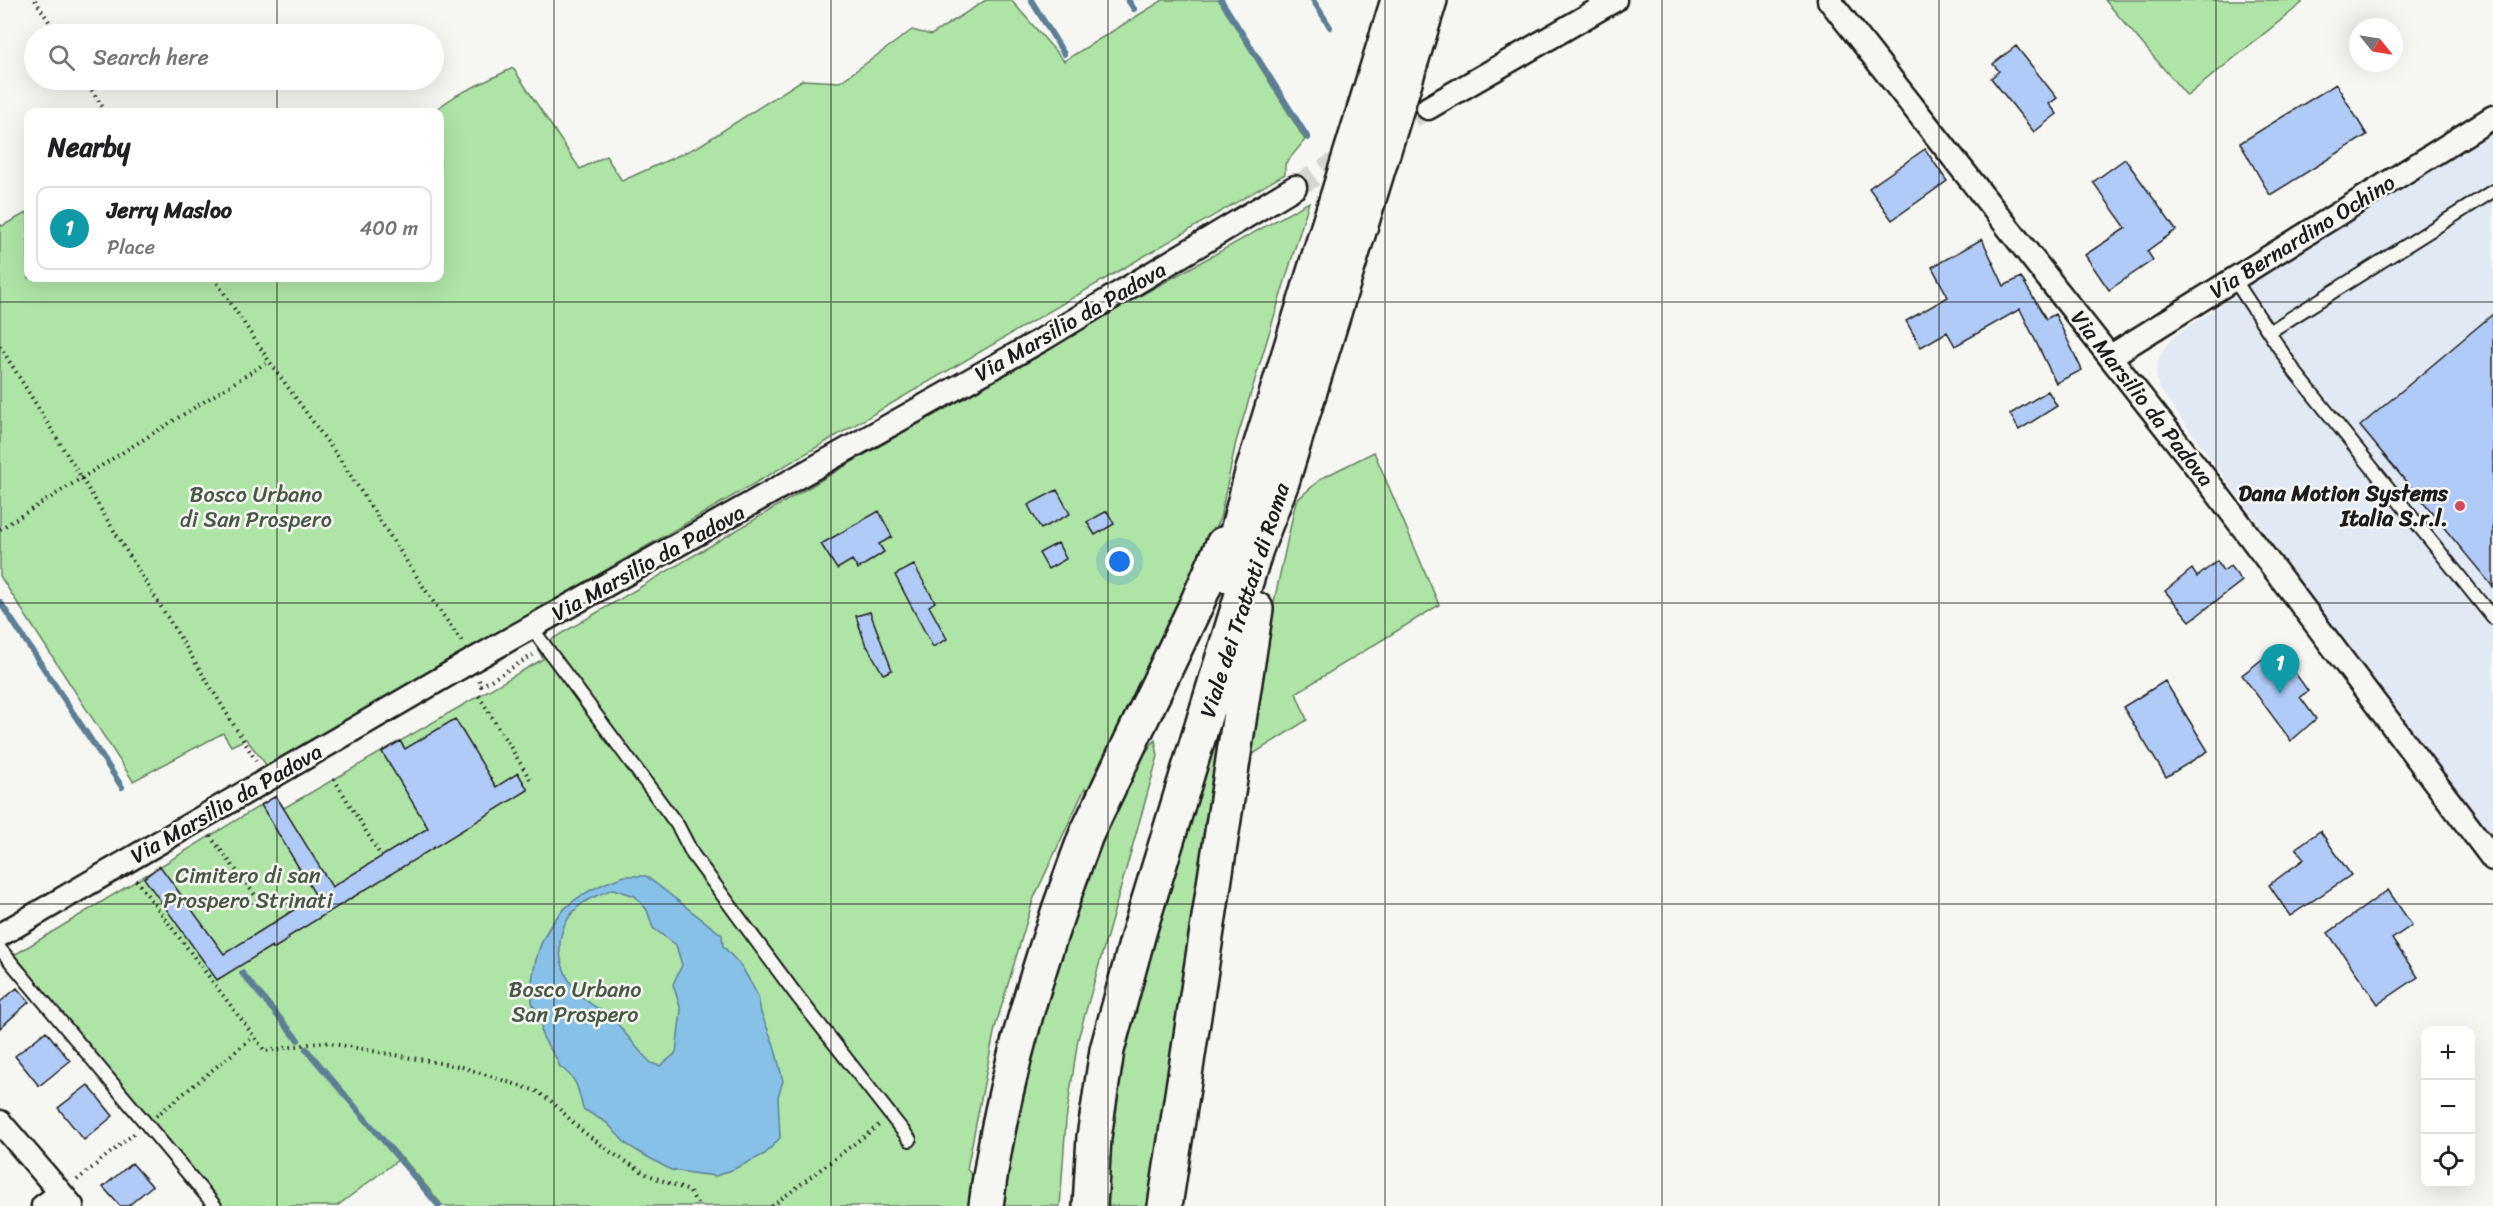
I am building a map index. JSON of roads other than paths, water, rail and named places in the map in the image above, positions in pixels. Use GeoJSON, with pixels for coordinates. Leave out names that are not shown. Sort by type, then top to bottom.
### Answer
{"type":"FeatureCollection","features":[{"type":"Feature","properties":{"kind":"highway","name":"Viale dei Trattati di Roma"},"geometry":{"type":"LineString","coordinates":[[1090,1206],[1100,1094],[1118,1009],[1253,559],[1267,478],[1398,0]]}},
{"type":"Feature","properties":{"kind":"highway","name":"Viale dei Trattati di Roma"},"geometry":{"type":"LineString","coordinates":[[1069,1206],[1073,1128],[1101,984],[1235,543],[1267,478],[1430,0]]}},
{"type":"Feature","properties":{"kind":"highway"},"geometry":{"type":"LineString","coordinates":[[1165,1206],[1249,655],[1267,478]]}},
{"type":"Feature","properties":{"kind":"highway"},"geometry":{"type":"LineString","coordinates":[[987,1206],[997,1140],[1022,1027],[1086,835],[1205,587],[1267,478]]}},
{"type":"Feature","properties":{"kind":"highway"},"geometry":{"type":"LineString","coordinates":[[1176,1206],[1185,1126],[1186,1070]]}},
{"type":"Feature","properties":{"kind":"street"},"geometry":{"type":"LineString","coordinates":[[1428,108],[1615,0]]}},
{"type":"Feature","properties":{"kind":"street","name":"Via Marsilio da Padova"},"geometry":{"type":"LineString","coordinates":[[1829,0],[2111,356],[2493,859]]}},
{"type":"Feature","properties":{"kind":"street","name":"Via Bernardino Ochino"},"geometry":{"type":"LineString","coordinates":[[2111,356],[2493,117]]}},
{"type":"Feature","properties":{"kind":"street","name":"Via Marsilio da Padova"},"geometry":{"type":"LineString","coordinates":[[0,935],[473,660],[1043,339],[1295,187]]}},
{"type":"Feature","properties":{"kind":"street"},"geometry":{"type":"LineString","coordinates":[[0,1122],[58,1202]]}},
{"type":"Feature","properties":{"kind":"lane"},"geometry":{"type":"LineString","coordinates":[[2269,332],[2493,190]]}},
{"type":"Feature","properties":{"kind":"lane"},"geometry":{"type":"LineString","coordinates":[[2234,279],[2295,372],[2493,618]]}},
{"type":"Feature","properties":{"kind":"lane"},"geometry":{"type":"LineString","coordinates":[[531,627],[678,826],[693,855],[794,992],[910,1140]]}},
{"type":"Feature","properties":{"kind":"lane"},"geometry":{"type":"LineString","coordinates":[[0,949],[215,1206]]}},
{"type":"Feature","properties":{"kind":"water"},"geometry":{"type":"Polygon","coordinates":[[[625,876],[646,876],[722,935],[723,946],[742,967],[758,996],[761,1013],[774,1045],[783,1081],[778,1097],[780,1138],[765,1154],[716,1176],[671,1170],[626,1144],[607,1123],[583,1109],[574,1080],[560,1067],[542,1035],[541,1017],[532,1001],[532,979],[540,946],[556,918],[579,897],[625,876]],[[613,889],[580,905],[568,919],[563,930],[560,952],[567,975],[581,996],[611,1017],[651,1063],[660,1066],[676,1053],[681,1010],[673,984],[682,965],[676,945],[653,928],[647,910],[635,896],[613,889]]]}},
{"type":"Feature","properties":{"kind":"waterway"},"geometry":{"type":"LineString","coordinates":[[1031,0],[1064,54]]}},
{"type":"Feature","properties":{"kind":"waterway"},"geometry":{"type":"LineString","coordinates":[[1128,0],[1134,9]]}},
{"type":"Feature","properties":{"kind":"waterway"},"geometry":{"type":"LineString","coordinates":[[1221,0],[1308,138]]}},
{"type":"Feature","properties":{"kind":"waterway"},"geometry":{"type":"LineString","coordinates":[[1313,0],[1330,27]]}},
{"type":"Feature","properties":{"kind":"waterway"},"geometry":{"type":"LineString","coordinates":[[0,602],[122,787]]}},
{"type":"Feature","properties":{"kind":"waterway"},"geometry":{"type":"LineString","coordinates":[[242,973],[298,1040]]}},
{"type":"Feature","properties":{"kind":"waterway"},"geometry":{"type":"LineString","coordinates":[[306,1049],[439,1206]]}},
{"type":"Feature","properties":{"kind":"tunnel"},"geometry":{"type":"LineString","coordinates":[[1384,134],[1428,108]]}},
{"type":"Feature","properties":{"kind":"tunnel"},"geometry":{"type":"LineString","coordinates":[[1295,187],[1356,151]]}},
{"type":"Feature","properties":{"kind":"place","name":"Dana Motion Systems Italia S.r.l."},"geometry":{"type":"Point","coordinates":[2460,506]}},
{"type":"Feature","properties":{"kind":"place","name":"Jerry Masloo"},"geometry":{"type":"Point","coordinates":[2280,694]}},
{"type":"Feature","properties":{"kind":"park label","name":"Bosco Urbano di San Prospero"},"geometry":{"type":"Point","coordinates":[256,506]}},
{"type":"Feature","properties":{"kind":"park label","name":"Cimitero di san Prospero Strinati"},"geometry":{"type":"Point","coordinates":[248,888]}},
{"type":"Feature","properties":{"kind":"park label","name":"Bosco Urbano San Prospero"},"geometry":{"type":"Point","coordinates":[575,1002]}}]}
